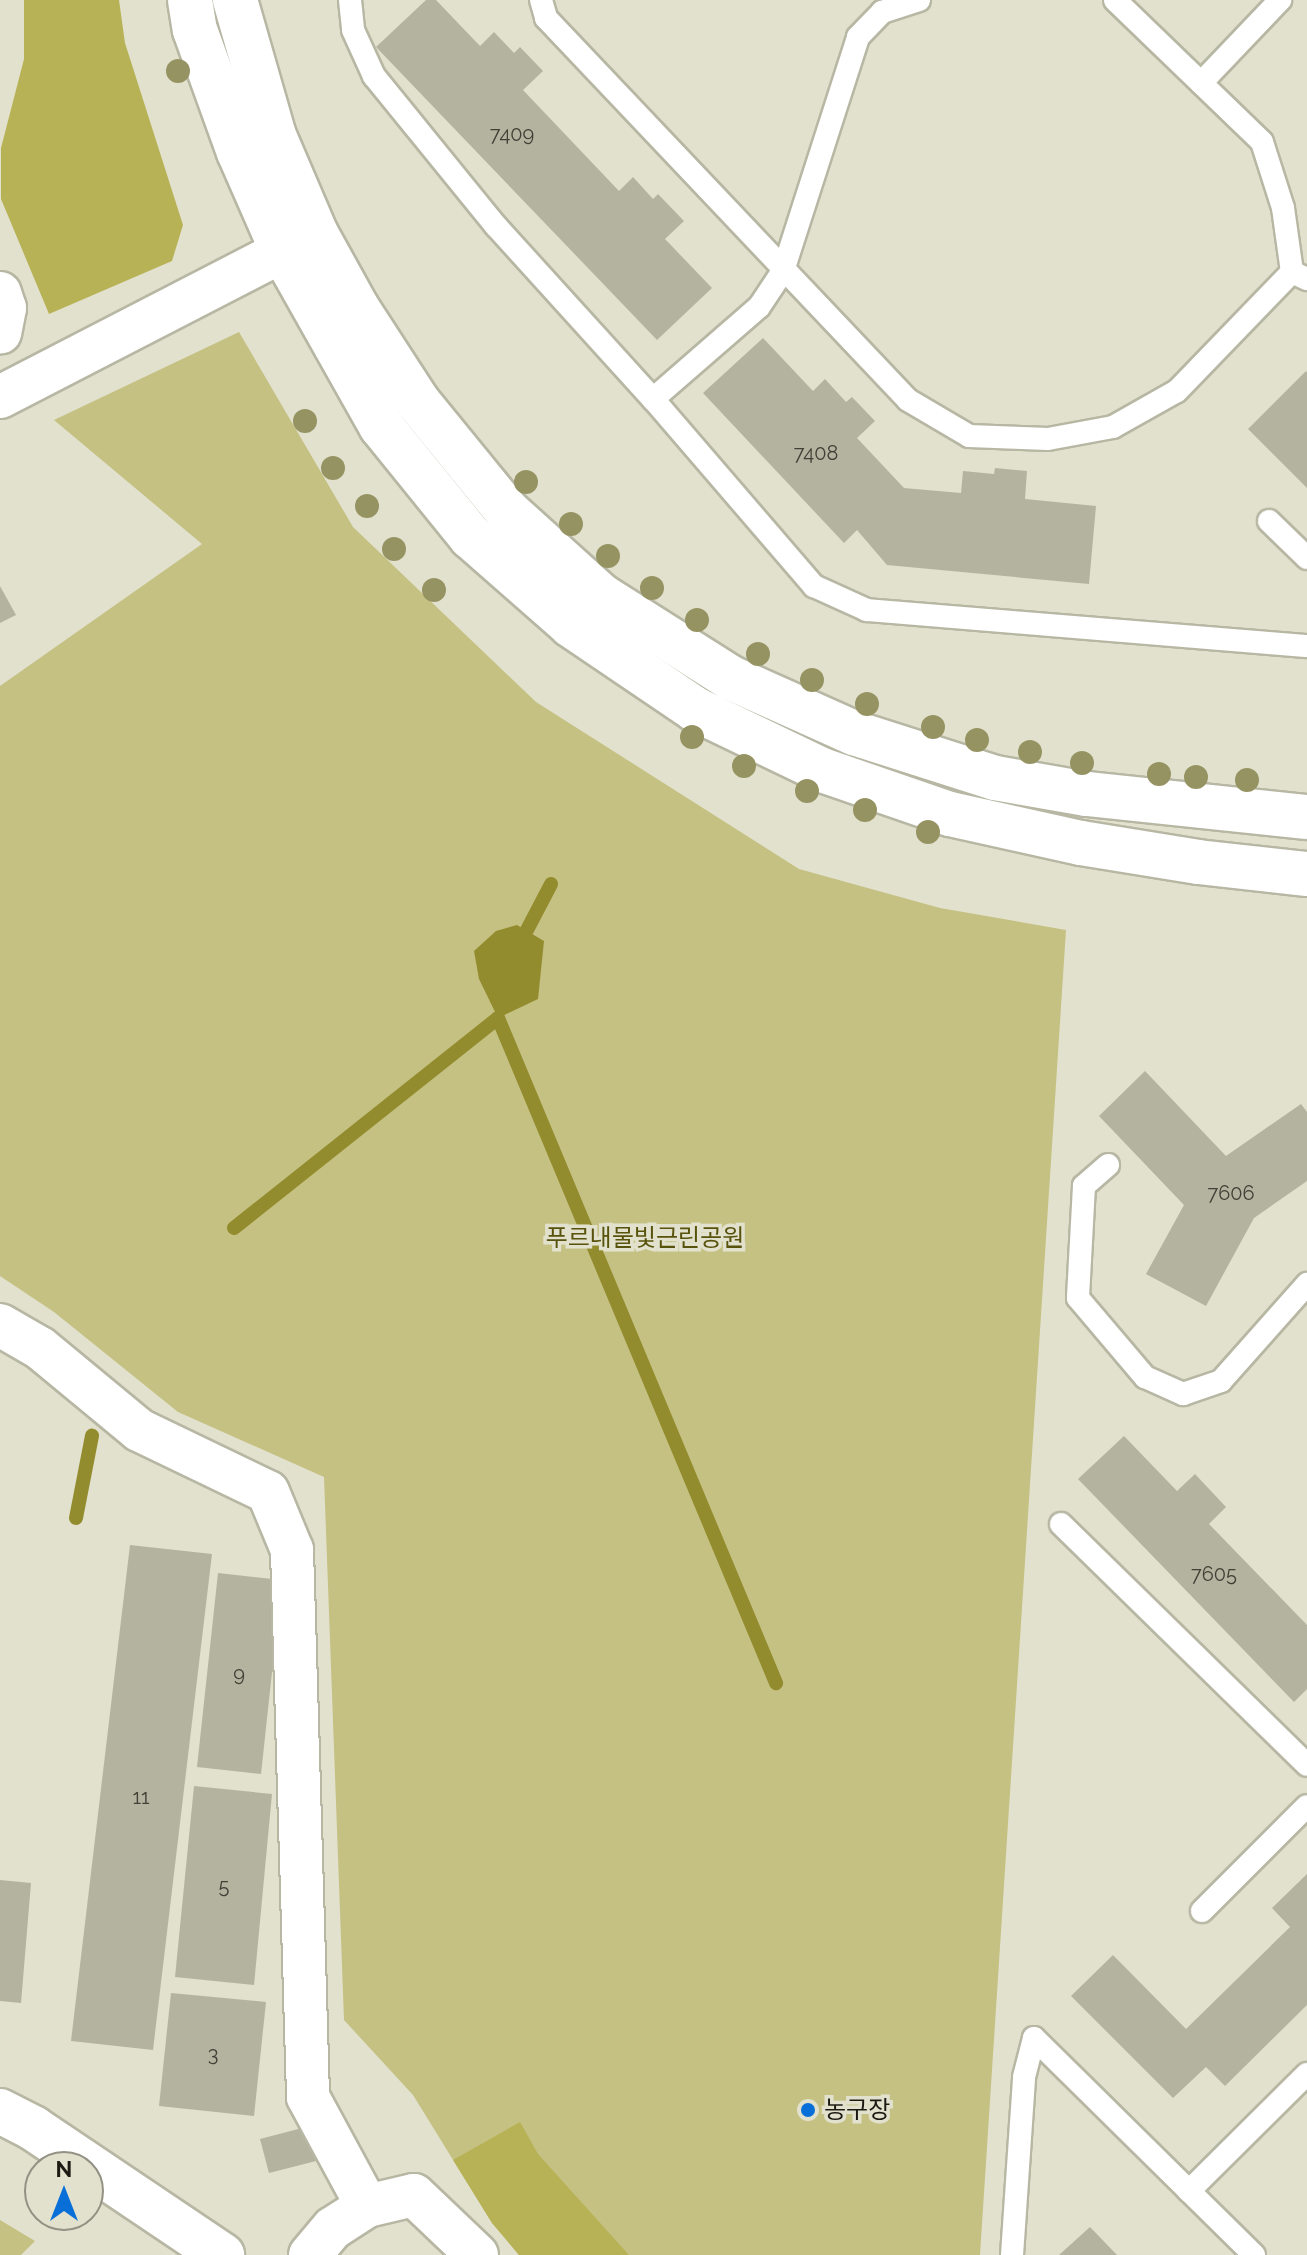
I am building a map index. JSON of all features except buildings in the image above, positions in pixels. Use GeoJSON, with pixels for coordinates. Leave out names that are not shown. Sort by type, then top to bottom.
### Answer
{"type":"FeatureCollection","features":[{"type":"Feature","properties":{"kind":"street"},"geometry":{"type":"LineString","coordinates":[[190,0],[195,30],[234,138],[299,243],[381,426],[471,537],[571,625],[695,709],[822,770],[950,814],[1169,857],[1307,874]]}},
{"type":"Feature","properties":{"kind":"street"},"geometry":{"type":"LineString","coordinates":[[235,0],[274,136],[299,243],[357,308],[418,402],[506,510],[600,595],[731,678],[854,733],[995,778],[1087,794],[1307,817]]}},
{"type":"Feature","properties":{"kind":"street"},"geometry":{"type":"LineString","coordinates":[[0,397],[299,243]]}},
{"type":"Feature","properties":{"kind":"street"},"geometry":{"type":"LineString","coordinates":[[0,293],[5,308],[0,333]]}},
{"type":"Feature","properties":{"kind":"street"},"geometry":{"type":"LineString","coordinates":[[0,1325],[40,1348],[139,1430],[268,1492],[292,1550],[308,2097],[367,2206]]}},
{"type":"Feature","properties":{"kind":"street"},"geometry":{"type":"LineString","coordinates":[[0,2111],[33,2128],[222,2255]]}},
{"type":"Feature","properties":{"kind":"street"},"geometry":{"type":"LineString","coordinates":[[310,2255],[333,2228],[367,2206],[414,2195],[477,2255]]}},
{"type":"Feature","properties":{"kind":"lane"},"geometry":{"type":"LineString","coordinates":[[350,0],[353,30],[374,76],[496,226],[653,399],[814,586],[867,610],[1307,646]]}},
{"type":"Feature","properties":{"kind":"lane"},"geometry":{"type":"LineString","coordinates":[[541,0],[546,18],[908,400],[969,436],[1048,439],[1113,427],[1177,391],[1300,275],[1262,142],[1115,0]]}},
{"type":"Feature","properties":{"kind":"lane"},"geometry":{"type":"LineString","coordinates":[[653,399],[759,307],[783,271],[858,37],[882,12],[919,0]]}},
{"type":"Feature","properties":{"kind":"lane"},"geometry":{"type":"LineString","coordinates":[[1201,83],[1280,0]]}},
{"type":"Feature","properties":{"kind":"lane"},"geometry":{"type":"LineString","coordinates":[[1269,521],[1307,558]]}},
{"type":"Feature","properties":{"kind":"lane"},"geometry":{"type":"LineString","coordinates":[[1108,1165],[1084,1186],[1078,1298],[1145,1377],[1183,1394],[1221,1381],[1307,1284]]}},
{"type":"Feature","properties":{"kind":"lane"},"geometry":{"type":"LineString","coordinates":[[1061,1524],[1307,1765]]}},
{"type":"Feature","properties":{"kind":"lane"},"geometry":{"type":"LineString","coordinates":[[1202,1911],[1307,1806]]}},
{"type":"Feature","properties":{"kind":"lane"},"geometry":{"type":"LineString","coordinates":[[1012,2255],[1024,2077],[1034,2038],[1254,2255]]}},
{"type":"Feature","properties":{"kind":"lane"},"geometry":{"type":"LineString","coordinates":[[1189,2191],[1307,2074]]}},
{"type":"Feature","properties":{"kind":"green space","name":"푸르내물빛근린공원"},"geometry":{"type":"Polygon","coordinates":[[[239,332],[353,527],[536,702],[799,869],[940,908],[1066,930],[980,2255],[519,2255],[492,2223],[413,2095],[344,2020],[324,1477],[178,1412],[54,1312],[0,1276],[0,686],[202,544],[54,420],[239,332]]]}},
{"type":"Feature","properties":{"kind":"green space"},"geometry":{"type":"Polygon","coordinates":[[[0,2220],[35,2241],[21,2255],[0,2255],[0,2220]]]}},
{"type":"Feature","properties":{"kind":"shaded area"},"geometry":{"type":"Polygon","coordinates":[[[24,0],[119,0],[125,43],[183,225],[172,261],[49,314],[1,199],[1,148],[24,59],[24,0]]]}},
{"type":"Feature","properties":{"kind":"shaded area"},"geometry":{"type":"Polygon","coordinates":[[[517,925],[544,941],[538,999],[498,1018],[479,979],[474,951],[496,931],[517,925]]]}},
{"type":"Feature","properties":{"kind":"shaded area"},"geometry":{"type":"Polygon","coordinates":[[[520,2122],[538,2154],[629,2255],[519,2255],[492,2223],[453,2160],[520,2122]]]}},
{"type":"Feature","properties":{"kind":"waterway"},"geometry":{"type":"LineString","coordinates":[[527,930],[551,884]]}},
{"type":"Feature","properties":{"kind":"waterway"},"geometry":{"type":"LineString","coordinates":[[234,1228],[498,1018],[776,1683]]}},
{"type":"Feature","properties":{"kind":"waterway"},"geometry":{"type":"LineString","coordinates":[[76,1518],[92,1436]]}},
{"type":"Feature","properties":{"kind":"place","name":"농구장"},"geometry":{"type":"Point","coordinates":[808,2110]}}]}
